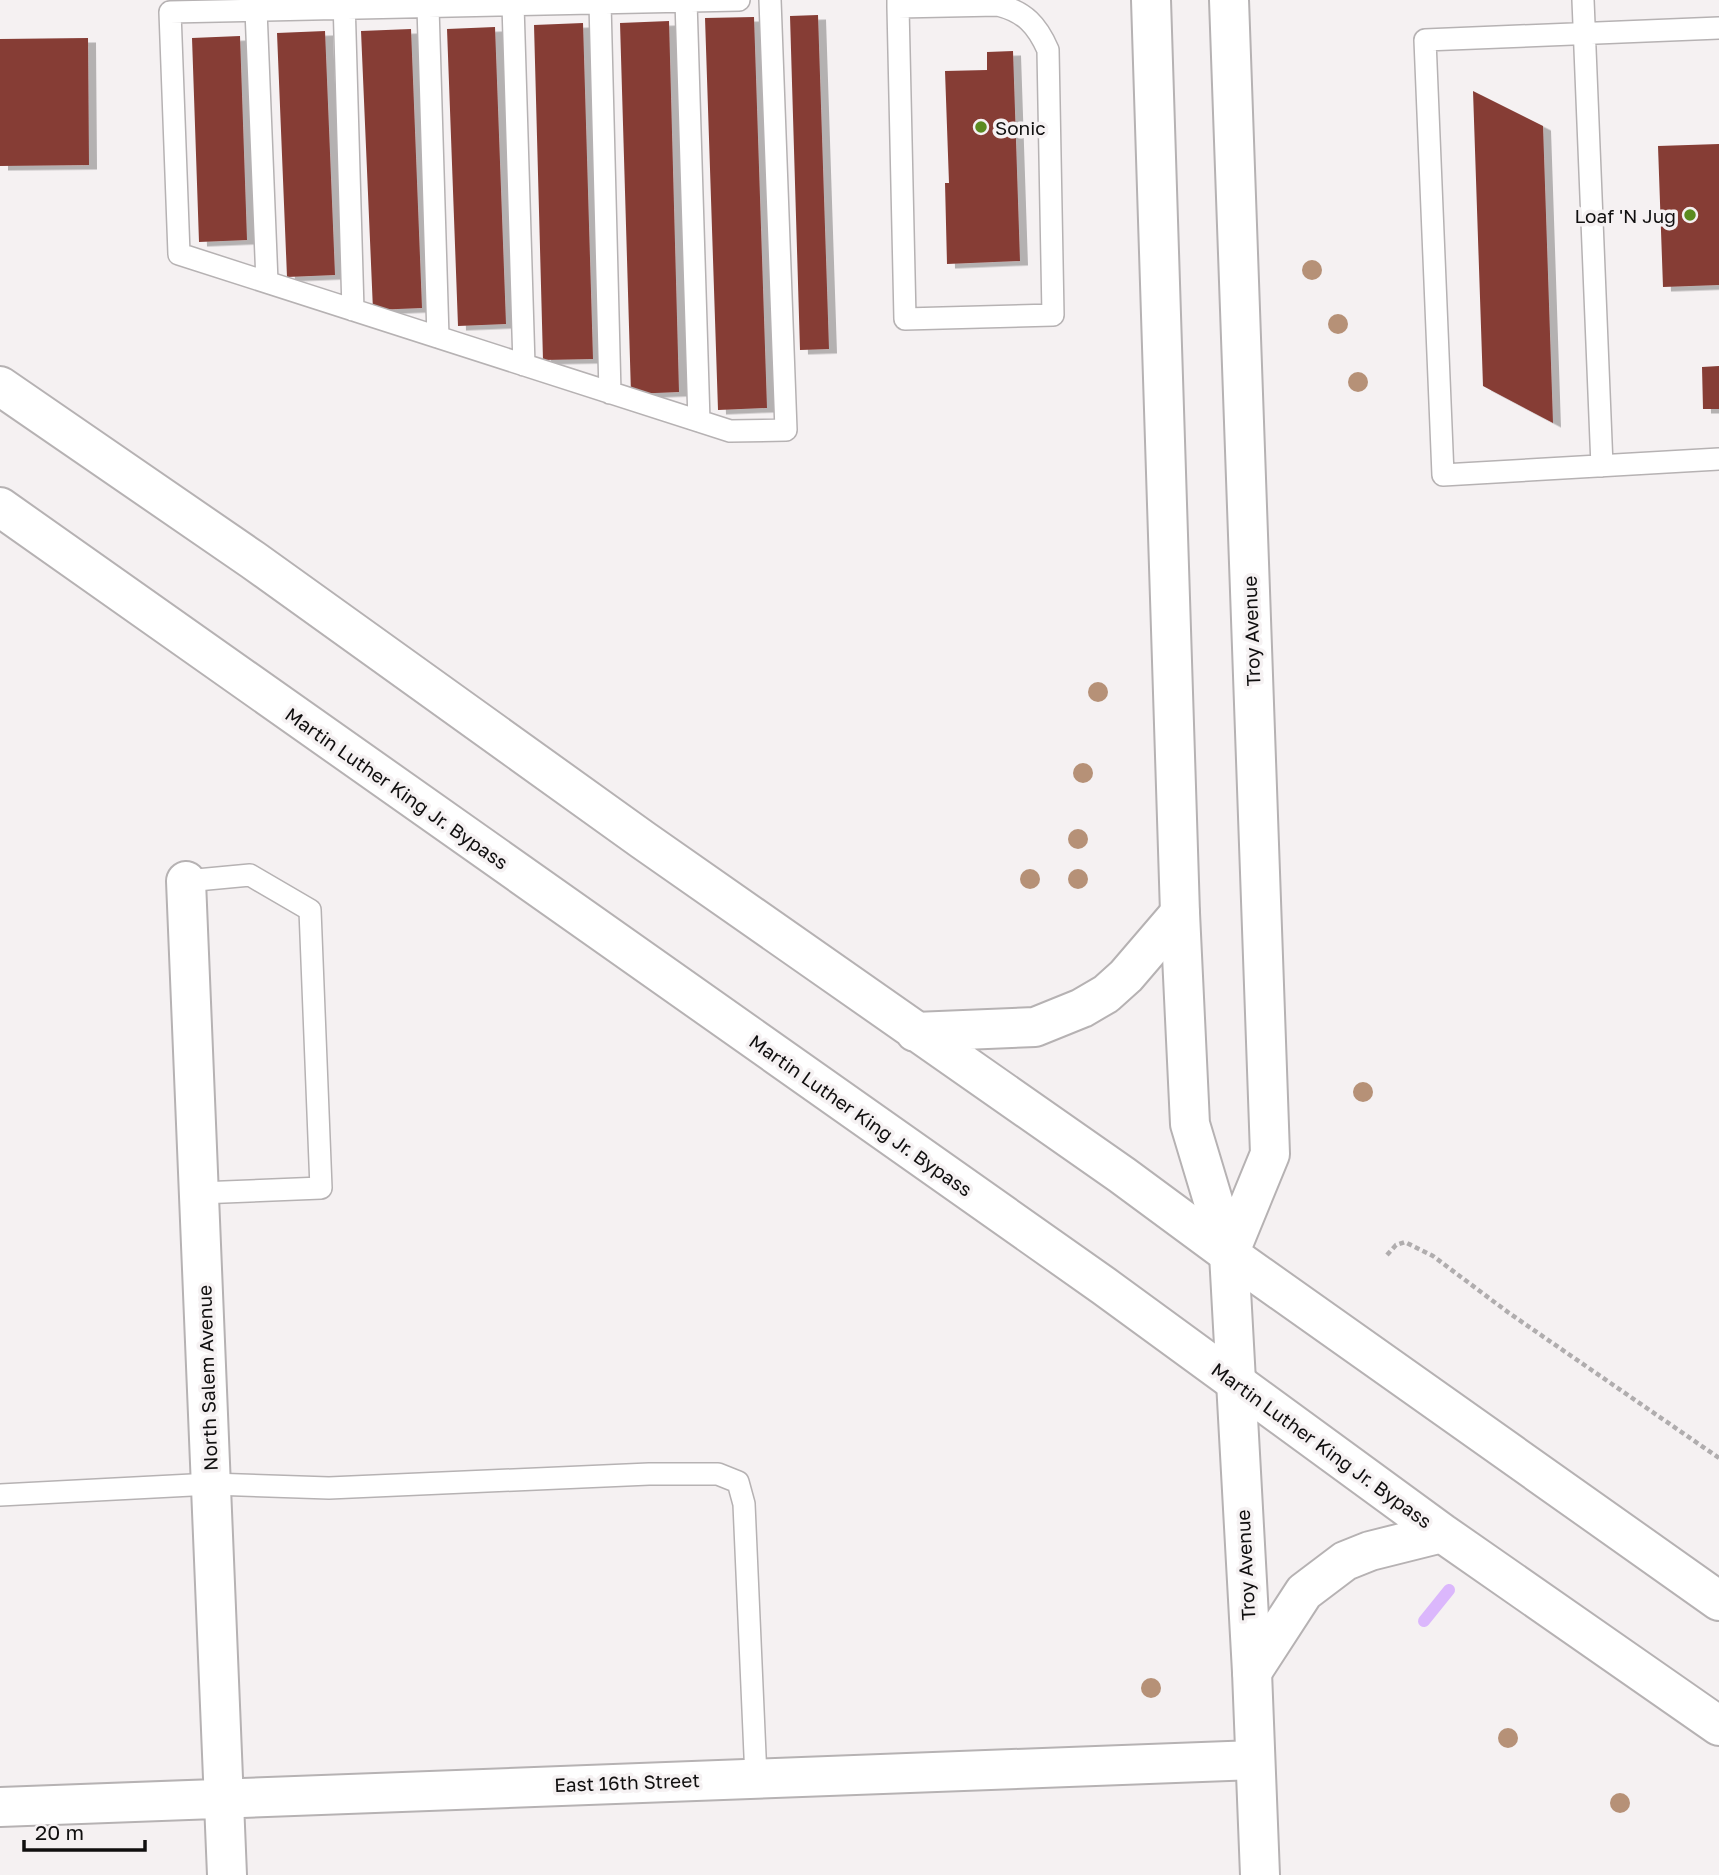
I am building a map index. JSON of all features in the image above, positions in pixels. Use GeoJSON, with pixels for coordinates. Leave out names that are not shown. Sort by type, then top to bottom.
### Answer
{"type":"FeatureCollection","features":[{"type":"Feature","properties":{"kind":"main road","name":"Troy Avenue"},"geometry":{"type":"LineString","coordinates":[[1152,0],[1180,913],[1190,1124],[1230,1254],[1260,1875]]}},
{"type":"Feature","properties":{"kind":"main road","name":"Troy Avenue"},"geometry":{"type":"LineString","coordinates":[[1229,0],[1270,1154],[1230,1254]]}},
{"type":"Feature","properties":{"kind":"main road"},"geometry":{"type":"LineString","coordinates":[[0,386],[253,560],[643,841],[1122,1175],[1719,1601]]}},
{"type":"Feature","properties":{"kind":"main road","name":"Martin Luther King Jr. Bypass"},"geometry":{"type":"LineString","coordinates":[[0,507],[1104,1286],[1442,1533],[1719,1726]]}},
{"type":"Feature","properties":{"kind":"main road","name":"North Salem Avenue"},"geometry":{"type":"LineString","coordinates":[[186,881],[227,1875]]}},
{"type":"Feature","properties":{"kind":"main road"},"geometry":{"type":"LineString","coordinates":[[915,1032],[1035,1027],[1082,1009],[1106,994],[1126,976],[1180,913]]}},
{"type":"Feature","properties":{"kind":"main road"},"geometry":{"type":"LineString","coordinates":[[1252,1672],[1304,1592],[1345,1561],[1370,1551],[1442,1533]]}},
{"type":"Feature","properties":{"kind":"main road","name":"East 16th Street"},"geometry":{"type":"LineString","coordinates":[[0,1807],[1255,1760]]}},
{"type":"Feature","properties":{"kind":"lane"},"geometry":{"type":"LineString","coordinates":[[739,0],[428,7],[344,4],[170,12],[179,254],[730,431],[786,430],[770,0]]}},
{"type":"Feature","properties":{"kind":"lane"},"geometry":{"type":"LineString","coordinates":[[1583,0],[1602,466]]}},
{"type":"Feature","properties":{"kind":"lane"},"geometry":{"type":"LineString","coordinates":[[686,1],[699,421]]}},
{"type":"Feature","properties":{"kind":"lane"},"geometry":{"type":"LineString","coordinates":[[600,3],[610,393]]}},
{"type":"Feature","properties":{"kind":"lane"},"geometry":{"type":"LineString","coordinates":[[344,4],[353,310]]}},
{"type":"Feature","properties":{"kind":"lane"},"geometry":{"type":"LineString","coordinates":[[898,4],[998,5],[1013,9],[1029,18],[1040,32],[1048,50],[1053,315],[905,319],[898,4]]}},
{"type":"Feature","properties":{"kind":"lane"},"geometry":{"type":"LineString","coordinates":[[513,5],[524,365]]}},
{"type":"Feature","properties":{"kind":"lane"},"geometry":{"type":"LineString","coordinates":[[428,7],[438,337]]}},
{"type":"Feature","properties":{"kind":"lane"},"geometry":{"type":"LineString","coordinates":[[256,10],[267,282]]}},
{"type":"Feature","properties":{"kind":"lane"},"geometry":{"type":"LineString","coordinates":[[1719,28],[1425,40],[1443,475],[1719,459]]}},
{"type":"Feature","properties":{"kind":"lane"},"geometry":{"type":"LineString","coordinates":[[186,881],[250,875],[310,910],[321,1188],[199,1193]]}},
{"type":"Feature","properties":{"kind":"lane"},"geometry":{"type":"LineString","coordinates":[[0,1494],[211,1484],[329,1488],[649,1474],[718,1474],[738,1482],[744,1504],[756,1778]]}},
{"type":"Feature","properties":{"kind":"path"},"geometry":{"type":"LineString","coordinates":[[1387,1255],[1396,1245],[1405,1242],[1433,1256],[1509,1313],[1719,1458]]}},
{"type":"Feature","properties":{"kind":"building"},"geometry":{"type":"Polygon","coordinates":[[[818,15],[829,349],[800,350],[790,16],[818,15]]]}},
{"type":"Feature","properties":{"kind":"building"},"geometry":{"type":"Polygon","coordinates":[[[754,17],[767,408],[718,410],[705,18],[754,17]]]}},
{"type":"Feature","properties":{"kind":"building"},"geometry":{"type":"Polygon","coordinates":[[[669,21],[679,392],[631,394],[620,23],[669,21]]]}},
{"type":"Feature","properties":{"kind":"building"},"geometry":{"type":"Polygon","coordinates":[[[583,23],[593,359],[543,360],[534,25],[583,23]]]}},
{"type":"Feature","properties":{"kind":"building"},"geometry":{"type":"Polygon","coordinates":[[[495,27],[506,324],[458,326],[447,29],[495,27]]]}},
{"type":"Feature","properties":{"kind":"building"},"geometry":{"type":"Polygon","coordinates":[[[411,29],[422,308],[373,310],[361,31],[411,29]]]}},
{"type":"Feature","properties":{"kind":"building"},"geometry":{"type":"Polygon","coordinates":[[[325,31],[335,275],[287,277],[277,33],[325,31]]]}},
{"type":"Feature","properties":{"kind":"building"},"geometry":{"type":"Polygon","coordinates":[[[240,36],[247,240],[199,242],[192,38],[240,36]]]}},
{"type":"Feature","properties":{"kind":"building"},"geometry":{"type":"Polygon","coordinates":[[[88,38],[89,165],[0,166],[0,39],[88,38]]]}},
{"type":"Feature","properties":{"kind":"building","name":"Sonic"},"geometry":{"type":"Polygon","coordinates":[[[1013,51],[1020,261],[947,264],[945,183],[949,183],[945,71],[987,70],[987,52],[1013,51]]]}},
{"type":"Feature","properties":{"kind":"building","name":"Loaf 'N Jug"},"geometry":{"type":"Polygon","coordinates":[[[1473,91],[1543,126],[1553,423],[1483,386],[1473,91]]]}},
{"type":"Feature","properties":{"kind":"building","name":"Loaf 'N Jug"},"geometry":{"type":"Polygon","coordinates":[[[1719,144],[1719,285],[1663,287],[1658,146],[1719,144]]]}},
{"type":"Feature","properties":{"kind":"building"},"geometry":{"type":"Polygon","coordinates":[[[1719,366],[1719,409],[1703,409],[1702,367],[1719,366]]]}},
{"type":"Feature","properties":{"kind":"waterway"},"geometry":{"type":"LineString","coordinates":[[1424,1621],[1449,1590]]}},
{"type":"Feature","properties":{"kind":"place","name":"Sonic"},"geometry":{"type":"Point","coordinates":[981,127]}},
{"type":"Feature","properties":{"kind":"place","name":"Loaf 'N Jug"},"geometry":{"type":"Point","coordinates":[1690,215]}}]}
